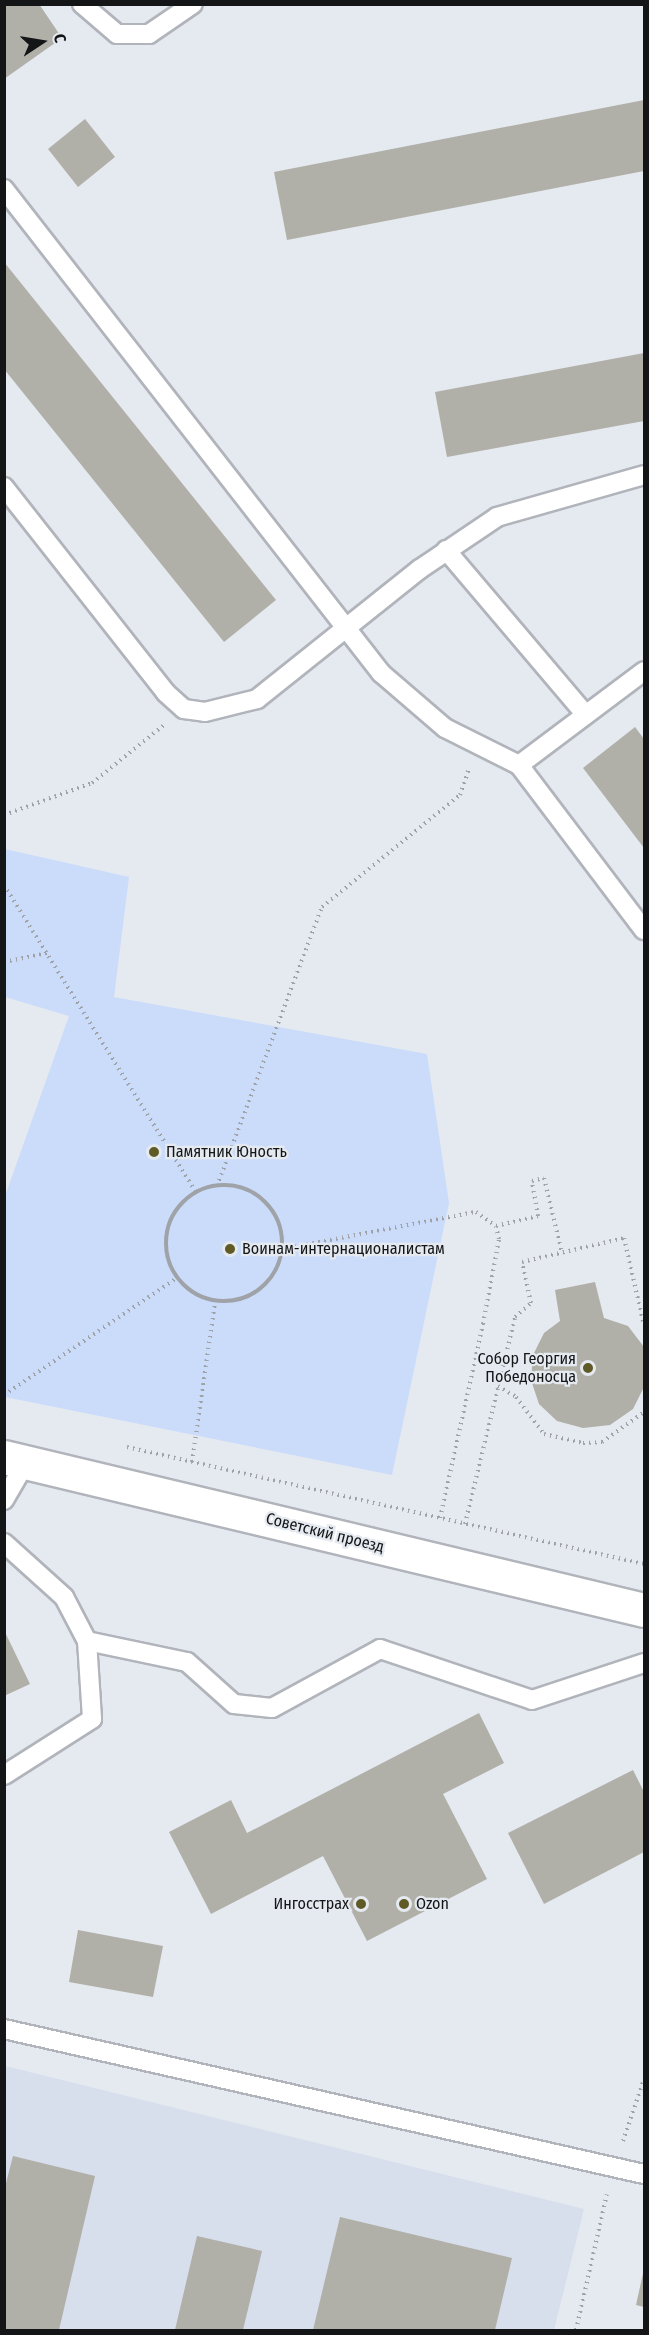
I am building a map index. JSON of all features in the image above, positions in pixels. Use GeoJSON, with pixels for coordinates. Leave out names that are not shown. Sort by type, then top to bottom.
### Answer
{"type":"FeatureCollection","features":[{"type":"Feature","properties":{"kind":"street","name":"Советский проезд"},"geometry":{"type":"LineString","coordinates":[[16,1460],[645,1610]]}},
{"type":"Feature","properties":{"kind":"lane"},"geometry":{"type":"LineString","coordinates":[[82,4],[117,34],[149,34],[193,4]]}},
{"type":"Feature","properties":{"kind":"lane"},"geometry":{"type":"LineString","coordinates":[[4,189],[346,628],[413,704],[478,744],[519,765],[645,930]]}},
{"type":"Feature","properties":{"kind":"lane"},"geometry":{"type":"LineString","coordinates":[[4,487],[166,693],[184,709],[205,712],[258,699],[446,550],[498,517],[645,475]]}},
{"type":"Feature","properties":{"kind":"lane"},"geometry":{"type":"LineString","coordinates":[[446,550],[585,715]]}},
{"type":"Feature","properties":{"kind":"lane"},"geometry":{"type":"LineString","coordinates":[[519,765],[645,671]]}},
{"type":"Feature","properties":{"kind":"lane"},"geometry":{"type":"LineString","coordinates":[[4,1500],[16,1460]]}},
{"type":"Feature","properties":{"kind":"lane"},"geometry":{"type":"LineString","coordinates":[[4,1543],[64,1597],[87,1641],[92,1719],[4,1775]]}},
{"type":"Feature","properties":{"kind":"lane"},"geometry":{"type":"LineString","coordinates":[[87,1641],[187,1662],[234,1704],[272,1708],[380,1649],[532,1701],[645,1664]]}},
{"type":"Feature","properties":{"kind":"lane"},"geometry":{"type":"LineString","coordinates":[[4,2029],[645,2174]]}},
{"type":"Feature","properties":{"kind":"path"},"geometry":{"type":"LineString","coordinates":[[4,815],[92,783],[184,709]]}},
{"type":"Feature","properties":{"kind":"path"},"geometry":{"type":"LineString","coordinates":[[217,1186],[322,907],[460,795],[478,744]]}},
{"type":"Feature","properties":{"kind":"path"},"geometry":{"type":"LineString","coordinates":[[4,885],[195,1191]]}},
{"type":"Feature","properties":{"kind":"path"},"geometry":{"type":"LineString","coordinates":[[4,962],[47,953]]}},
{"type":"Feature","properties":{"kind":"path"},"geometry":{"type":"LineString","coordinates":[[496,1226],[538,1216],[532,1181],[544,1178],[562,1253]]}},
{"type":"Feature","properties":{"kind":"path"},"geometry":{"type":"LineString","coordinates":[[217,1186],[256,1194],[277,1217],[282,1249],[271,1278],[246,1298],[215,1302],[182,1286],[165,1253],[170,1218],[195,1191],[217,1186]]}},
{"type":"Feature","properties":{"kind":"path"},"geometry":{"type":"LineString","coordinates":[[282,1249],[476,1212],[496,1226],[499,1239],[483,1324],[440,1518]]}},
{"type":"Feature","properties":{"kind":"path"},"geometry":{"type":"LineString","coordinates":[[465,1524],[515,1317],[531,1303],[522,1262],[624,1238],[645,1325]]}},
{"type":"Feature","properties":{"kind":"path"},"geometry":{"type":"LineString","coordinates":[[4,1395],[178,1277]]}},
{"type":"Feature","properties":{"kind":"path"},"geometry":{"type":"LineString","coordinates":[[192,1462],[215,1302]]}},
{"type":"Feature","properties":{"kind":"path"},"geometry":{"type":"LineString","coordinates":[[498,1386],[516,1397],[544,1434],[583,1443],[602,1442],[645,1412]]}},
{"type":"Feature","properties":{"kind":"path"},"geometry":{"type":"LineString","coordinates":[[122,1446],[645,1564]]}},
{"type":"Feature","properties":{"kind":"path"},"geometry":{"type":"LineString","coordinates":[[576,2331],[614,2167],[645,2079]]}},
{"type":"Feature","properties":{"kind":"shaded area"},"geometry":{"type":"Polygon","coordinates":[[[5,849],[129,877],[114,997],[427,1054],[449,1203],[392,1475],[5,1397],[5,1196],[69,1016],[5,997],[5,849]]]}},
{"type":"Feature","properties":{"kind":"shaded area"},"geometry":{"type":"Polygon","coordinates":[[[5,2066],[584,2209],[554,2330],[5,2330],[5,2066]]]}},
{"type":"Feature","properties":{"kind":"building"},"geometry":{"type":"Polygon","coordinates":[[[4,4],[39,4],[62,38],[4,79],[4,4]]]}},
{"type":"Feature","properties":{"kind":"building"},"geometry":{"type":"Polygon","coordinates":[[[644,100],[644,171],[287,240],[274,172],[644,100]]]}},
{"type":"Feature","properties":{"kind":"building"},"geometry":{"type":"Polygon","coordinates":[[[85,119],[115,157],[78,187],[48,149],[85,119]]]}},
{"type":"Feature","properties":{"kind":"building"},"geometry":{"type":"Polygon","coordinates":[[[4,262],[276,600],[224,642],[4,369],[4,262]]]}},
{"type":"Feature","properties":{"kind":"building"},"geometry":{"type":"Polygon","coordinates":[[[644,353],[644,421],[447,457],[435,392],[644,353]]]}},
{"type":"Feature","properties":{"kind":"building"},"geometry":{"type":"Polygon","coordinates":[[[635,727],[644,739],[644,848],[583,768],[635,727]]]}},
{"type":"Feature","properties":{"kind":"building","name":"Собор Георгия Победоносца"},"geometry":{"type":"Polygon","coordinates":[[[595,1282],[604,1318],[628,1326],[644,1347],[644,1387],[633,1409],[610,1425],[583,1428],[557,1421],[539,1404],[531,1380],[533,1355],[544,1333],[560,1321],[555,1290],[595,1282]]]}},
{"type":"Feature","properties":{"kind":"building"},"geometry":{"type":"Polygon","coordinates":[[[4,1630],[30,1684],[4,1696],[4,1630]]]}},
{"type":"Feature","properties":{"kind":"building"},"geometry":{"type":"Polygon","coordinates":[[[479,1713],[504,1763],[443,1794],[487,1879],[367,1941],[323,1856],[211,1914],[169,1832],[231,1800],[247,1833],[479,1713]]]}},
{"type":"Feature","properties":{"kind":"building"},"geometry":{"type":"Polygon","coordinates":[[[633,1770],[644,1792],[644,1852],[544,1904],[508,1833],[633,1770]]]}},
{"type":"Feature","properties":{"kind":"building"},"geometry":{"type":"Polygon","coordinates":[[[78,1930],[163,1946],[153,1997],[69,1982],[78,1930]]]}},
{"type":"Feature","properties":{"kind":"building"},"geometry":{"type":"Polygon","coordinates":[[[13,2156],[95,2176],[59,2330],[4,2330],[4,2191],[13,2156]]]}},
{"type":"Feature","properties":{"kind":"building"},"geometry":{"type":"Polygon","coordinates":[[[340,2217],[512,2258],[495,2330],[313,2330],[340,2217]]]}},
{"type":"Feature","properties":{"kind":"building"},"geometry":{"type":"Polygon","coordinates":[[[197,2236],[262,2251],[243,2330],[175,2330],[197,2236]]]}},
{"type":"Feature","properties":{"kind":"building"},"geometry":{"type":"Polygon","coordinates":[[[644,2269],[644,2307],[636,2305],[644,2269]]]}},
{"type":"Feature","properties":{"kind":"place","name":"Памятник Юность"},"geometry":{"type":"Point","coordinates":[154,1152]}},
{"type":"Feature","properties":{"kind":"place","name":"Воинам-интернационалистам"},"geometry":{"type":"Point","coordinates":[230,1249]}},
{"type":"Feature","properties":{"kind":"place","name":"Собор Георгия Победоносца"},"geometry":{"type":"Point","coordinates":[588,1368]}},
{"type":"Feature","properties":{"kind":"place","name":"Ингосстрах"},"geometry":{"type":"Point","coordinates":[361,1904]}},
{"type":"Feature","properties":{"kind":"place","name":"Ozon"},"geometry":{"type":"Point","coordinates":[404,1904]}}]}
